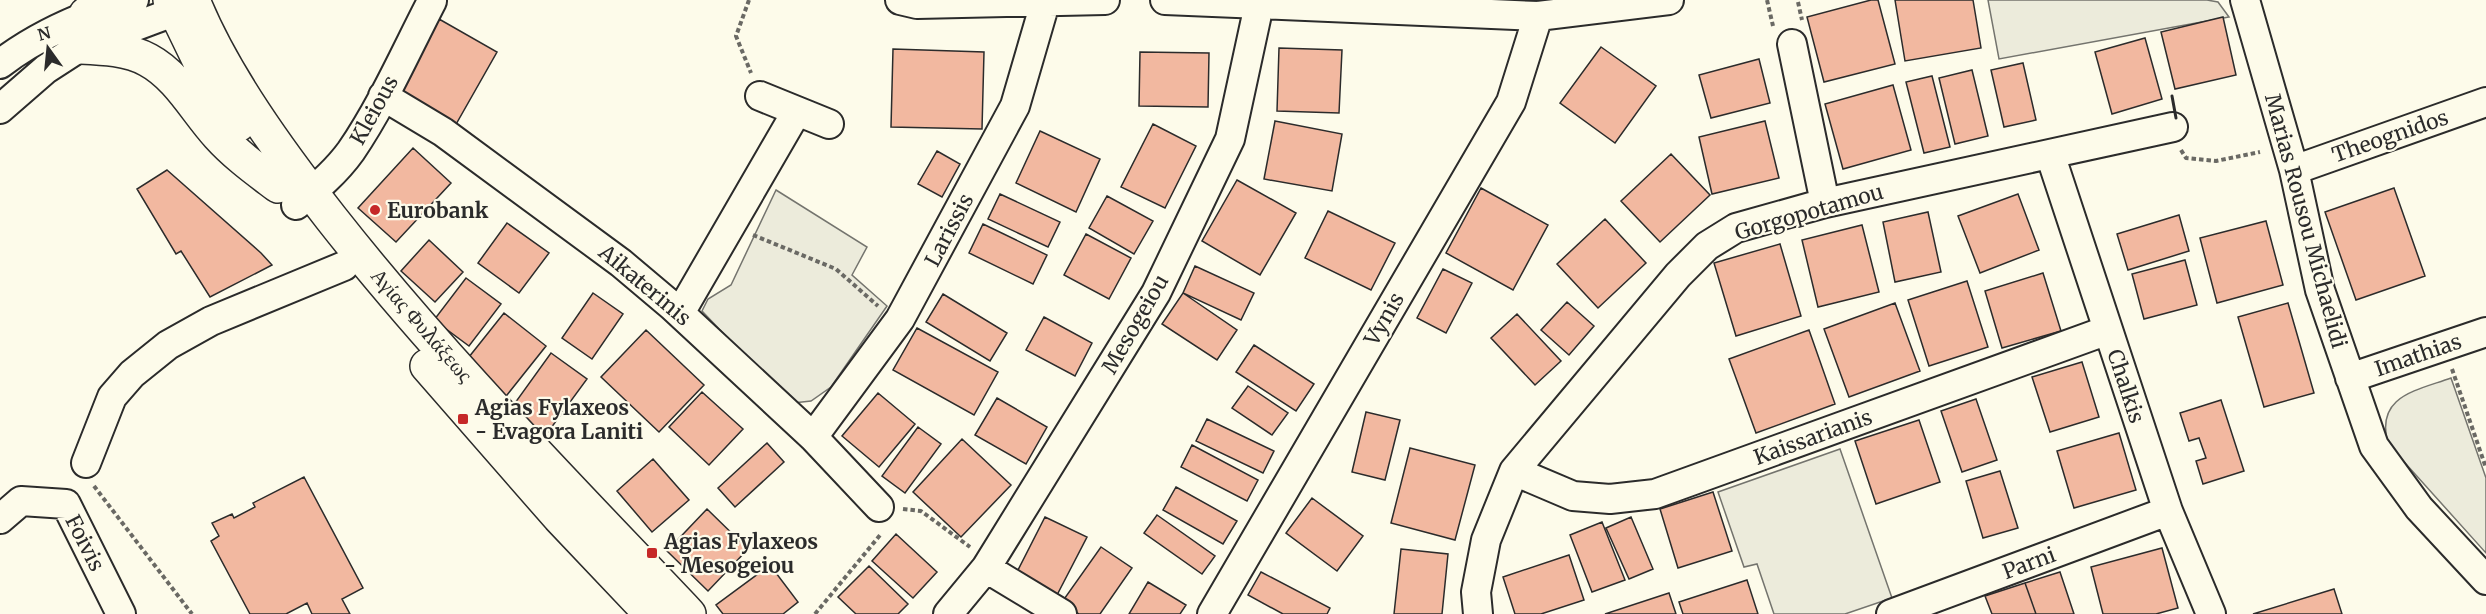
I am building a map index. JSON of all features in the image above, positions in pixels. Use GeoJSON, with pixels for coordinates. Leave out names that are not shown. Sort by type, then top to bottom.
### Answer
{"type":"FeatureCollection","features":[{"type":"Feature","properties":{"kind":"main road","name":"Αγίας Φυλάξεως"},"geometry":{"type":"LineString","coordinates":[[183,4],[212,87],[295,195],[344,266],[382,314],[559,518],[651,614]]}},
{"type":"Feature","properties":{"kind":"main road"},"geometry":{"type":"LineString","coordinates":[[80,47],[128,52],[150,61],[169,77],[219,136],[247,163],[295,195]]}},
{"type":"Feature","properties":{"kind":"main road","name":"Αγίας Φυλάξεως"},"geometry":{"type":"LineString","coordinates":[[295,195],[397,299],[578,500],[689,614]]}},
{"type":"Feature","properties":{"kind":"street"},"geometry":{"type":"LineString","coordinates":[[0,64],[19,50],[95,7],[134,0]]}},
{"type":"Feature","properties":{"kind":"street"},"geometry":{"type":"LineString","coordinates":[[900,0],[917,4],[1105,0]]}},
{"type":"Feature","properties":{"kind":"street"},"geometry":{"type":"LineString","coordinates":[[1165,0],[1538,16],[1669,0]]}},
{"type":"Feature","properties":{"kind":"street","name":"Marias Rousou Michaelidi"},"geometry":{"type":"LineString","coordinates":[[2245,0],[2294,170],[2320,290],[2374,447],[2419,508],[2486,580]]}},
{"type":"Feature","properties":{"kind":"street","name":"Kleious"},"geometry":{"type":"LineString","coordinates":[[295,195],[327,179],[351,151],[383,96],[432,1]]}},
{"type":"Feature","properties":{"kind":"street","name":"Larissis"},"geometry":{"type":"LineString","coordinates":[[813,437],[898,322],[1015,106],[1045,3]]}},
{"type":"Feature","properties":{"kind":"street"},"geometry":{"type":"LineString","coordinates":[[0,109],[46,69],[80,47],[183,4]]}},
{"type":"Feature","properties":{"kind":"street","name":"Mesogeiou"},"geometry":{"type":"LineString","coordinates":[[948,614],[988,565],[1156,293],[1230,139],[1259,5]]}},
{"type":"Feature","properties":{"kind":"street","name":"Vynis"},"geometry":{"type":"LineString","coordinates":[[1212,614],[1511,102],[1538,16]]}},
{"type":"Feature","properties":{"kind":"street"},"geometry":{"type":"LineString","coordinates":[[1792,44],[1825,203]]}},
{"type":"Feature","properties":{"kind":"street","name":"Aikaterinis"},"geometry":{"type":"LineString","coordinates":[[383,96],[443,132],[621,262],[680,313],[813,437],[883,517]]}},
{"type":"Feature","properties":{"kind":"street"},"geometry":{"type":"LineString","coordinates":[[760,96],[829,124]]}},
{"type":"Feature","properties":{"kind":"street","name":"Theognidos"},"geometry":{"type":"LineString","coordinates":[[2294,170],[2486,102]]}},
{"type":"Feature","properties":{"kind":"street"},"geometry":{"type":"LineString","coordinates":[[680,313],[797,111]]}},
{"type":"Feature","properties":{"kind":"street","name":"Gorgopotamou"},"geometry":{"type":"LineString","coordinates":[[1478,614],[1476,592],[1486,540],[1514,471],[1678,274],[1707,246],[1736,228],[1825,203],[2050,154],[2175,136]]}},
{"type":"Feature","properties":{"kind":"street","name":"Chalkis"},"geometry":{"type":"LineString","coordinates":[[2050,154],[2168,512],[2211,614]]}},
{"type":"Feature","properties":{"kind":"street"},"geometry":{"type":"LineString","coordinates":[[86,463],[112,397],[132,374],[168,345],[211,321],[344,266]]}},
{"type":"Feature","properties":{"kind":"street","name":"Kaissarianis"},"geometry":{"type":"LineString","coordinates":[[1514,471],[1573,496],[1610,499],[1655,494],[2108,330]]}},
{"type":"Feature","properties":{"kind":"street","name":"Imathias"},"geometry":{"type":"LineString","coordinates":[[2350,378],[2486,332]]}},
{"type":"Feature","properties":{"kind":"street","name":"Foivis"},"geometry":{"type":"LineString","coordinates":[[0,519],[21,501],[66,504],[121,614]]}},
{"type":"Feature","properties":{"kind":"street","name":"Parni"},"geometry":{"type":"LineString","coordinates":[[1891,614],[2168,512]]}},
{"type":"Feature","properties":{"kind":"street"},"geometry":{"type":"LineString","coordinates":[[988,565],[1062,614]]}},
{"type":"Feature","properties":{"kind":"path"},"geometry":{"type":"LineString","coordinates":[[749,0],[736,36],[760,96]]}},
{"type":"Feature","properties":{"kind":"path"},"geometry":{"type":"LineString","coordinates":[[2175,136],[2186,158],[2216,161],[2260,152]]}},
{"type":"Feature","properties":{"kind":"path"},"geometry":{"type":"LineString","coordinates":[[730,225],[836,269],[898,322]]}},
{"type":"Feature","properties":{"kind":"path"},"geometry":{"type":"LineString","coordinates":[[2444,346],[2486,468]]}},
{"type":"Feature","properties":{"kind":"path"},"geometry":{"type":"LineString","coordinates":[[86,463],[91,482],[102,498],[192,614]]}},
{"type":"Feature","properties":{"kind":"path"},"geometry":{"type":"LineString","coordinates":[[815,614],[883,517],[921,511],[988,565]]}},
{"type":"Feature","properties":{"kind":"shaded area"},"geometry":{"type":"Polygon","coordinates":[[[1988,0],[2207,0],[2218,2],[2229,17],[1999,59],[1988,0]]]}},
{"type":"Feature","properties":{"kind":"shaded area"},"geometry":{"type":"Polygon","coordinates":[[[776,190],[867,247],[852,275],[887,306],[831,387],[811,401],[793,403],[784,397],[702,311],[708,299],[731,285],[776,190]]]}},
{"type":"Feature","properties":{"kind":"shaded area"},"geometry":{"type":"Polygon","coordinates":[[[2451,378],[2486,478],[2486,553],[2388,444],[2385,428],[2387,415],[2393,405],[2412,392],[2451,378]]]}},
{"type":"Feature","properties":{"kind":"shaded area"},"geometry":{"type":"Polygon","coordinates":[[[1840,449],[1892,598],[1845,614],[1774,614],[1757,564],[1744,567],[1718,492],[1840,449]]]}},
{"type":"Feature","properties":{"kind":"building"},"geometry":{"type":"Polygon","coordinates":[[[1878,0],[1895,64],[1824,82],[1807,17],[1878,0]]]}},
{"type":"Feature","properties":{"kind":"building"},"geometry":{"type":"Polygon","coordinates":[[[1895,0],[1973,0],[1981,48],[1905,61],[1895,0]]]}},
{"type":"Feature","properties":{"kind":"building"},"geometry":{"type":"Polygon","coordinates":[[[2223,17],[2236,75],[2175,89],[2161,32],[2223,17]]]}},
{"type":"Feature","properties":{"kind":"building"},"geometry":{"type":"Polygon","coordinates":[[[439,19],[497,52],[455,126],[397,94],[439,19]]]}},
{"type":"Feature","properties":{"kind":"building"},"geometry":{"type":"Polygon","coordinates":[[[2145,38],[2162,99],[2112,114],[2095,52],[2145,38]]]}},
{"type":"Feature","properties":{"kind":"building"},"geometry":{"type":"Polygon","coordinates":[[[1601,47],[1656,86],[1615,143],[1560,103],[1601,47]]]}},
{"type":"Feature","properties":{"kind":"building"},"geometry":{"type":"Polygon","coordinates":[[[1279,48],[1342,50],[1339,113],[1277,111],[1279,48]]]}},
{"type":"Feature","properties":{"kind":"building"},"geometry":{"type":"Polygon","coordinates":[[[893,49],[984,52],[982,129],[891,127],[893,49]]]}},
{"type":"Feature","properties":{"kind":"building"},"geometry":{"type":"Polygon","coordinates":[[[1140,52],[1209,53],[1208,107],[1139,106],[1140,52]]]}},
{"type":"Feature","properties":{"kind":"building"},"geometry":{"type":"Polygon","coordinates":[[[1759,59],[1770,103],[1711,118],[1699,75],[1759,59]]]}},
{"type":"Feature","properties":{"kind":"building"},"geometry":{"type":"Polygon","coordinates":[[[2023,63],[2036,120],[2004,127],[1991,70],[2023,63]]]}},
{"type":"Feature","properties":{"kind":"building"},"geometry":{"type":"Polygon","coordinates":[[[1972,70],[1988,136],[1955,144],[1939,78],[1972,70]]]}},
{"type":"Feature","properties":{"kind":"building"},"geometry":{"type":"Polygon","coordinates":[[[1932,76],[1950,147],[1924,153],[1906,82],[1932,76]]]}},
{"type":"Feature","properties":{"kind":"building"},"geometry":{"type":"Polygon","coordinates":[[[1893,85],[1911,150],[1843,169],[1825,104],[1893,85]]]}},
{"type":"Feature","properties":{"kind":"building"},"geometry":{"type":"Polygon","coordinates":[[[1275,121],[1342,134],[1332,191],[1264,179],[1275,121]]]}},
{"type":"Feature","properties":{"kind":"building"},"geometry":{"type":"Polygon","coordinates":[[[1765,121],[1779,178],[1712,194],[1699,137],[1765,121]]]}},
{"type":"Feature","properties":{"kind":"building"},"geometry":{"type":"Polygon","coordinates":[[[1153,124],[1196,146],[1165,208],[1121,187],[1153,124]]]}},
{"type":"Feature","properties":{"kind":"building"},"geometry":{"type":"Polygon","coordinates":[[[1040,131],[1100,159],[1076,212],[1016,183],[1040,131]]]}},
{"type":"Feature","properties":{"kind":"building"},"geometry":{"type":"Polygon","coordinates":[[[413,148],[451,183],[396,242],[358,208],[413,148]]]}},
{"type":"Feature","properties":{"kind":"building"},"geometry":{"type":"Polygon","coordinates":[[[937,151],[960,164],[942,197],[918,184],[937,151]]]}},
{"type":"Feature","properties":{"kind":"building"},"geometry":{"type":"Polygon","coordinates":[[[1671,154],[1710,195],[1660,242],[1621,201],[1671,154]]]}},
{"type":"Feature","properties":{"kind":"building"},"geometry":{"type":"Polygon","coordinates":[[[167,170],[272,265],[210,297],[181,251],[176,254],[137,189],[167,170]]]}},
{"type":"Feature","properties":{"kind":"building"},"geometry":{"type":"Polygon","coordinates":[[[1237,180],[1296,213],[1260,275],[1202,241],[1237,180]]]}},
{"type":"Feature","properties":{"kind":"building"},"geometry":{"type":"Polygon","coordinates":[[[1481,188],[1548,225],[1513,290],[1446,253],[1481,188]]]}},
{"type":"Feature","properties":{"kind":"building"},"geometry":{"type":"Polygon","coordinates":[[[2394,188],[2425,276],[2356,300],[2325,212],[2394,188]]]}},
{"type":"Feature","properties":{"kind":"building"},"geometry":{"type":"Polygon","coordinates":[[[1000,194],[1060,222],[1048,247],[988,219],[1000,194]]]}},
{"type":"Feature","properties":{"kind":"building"},"geometry":{"type":"Polygon","coordinates":[[[2018,194],[2039,250],[1980,273],[1958,216],[2018,194]]]}},
{"type":"Feature","properties":{"kind":"building"},"geometry":{"type":"Polygon","coordinates":[[[1107,196],[1153,221],[1134,254],[1089,228],[1107,196]]]}},
{"type":"Feature","properties":{"kind":"building"},"geometry":{"type":"Polygon","coordinates":[[[1328,211],[1395,243],[1371,290],[1305,258],[1328,211]]]}},
{"type":"Feature","properties":{"kind":"building"},"geometry":{"type":"Polygon","coordinates":[[[1928,212],[1941,272],[1895,282],[1883,222],[1928,212]]]}},
{"type":"Feature","properties":{"kind":"building"},"geometry":{"type":"Polygon","coordinates":[[[2179,215],[2189,251],[2128,270],[2117,234],[2179,215]]]}},
{"type":"Feature","properties":{"kind":"building"},"geometry":{"type":"Polygon","coordinates":[[[1605,219],[1646,263],[1598,308],[1557,264],[1605,219]]]}},
{"type":"Feature","properties":{"kind":"building"},"geometry":{"type":"Polygon","coordinates":[[[2266,221],[2283,285],[2217,303],[2200,238],[2266,221]]]}},
{"type":"Feature","properties":{"kind":"building"},"geometry":{"type":"Polygon","coordinates":[[[507,223],[549,253],[519,293],[478,263],[507,223]]]}},
{"type":"Feature","properties":{"kind":"building"},"geometry":{"type":"Polygon","coordinates":[[[983,224],[1047,255],[1033,284],[969,253],[983,224]]]}},
{"type":"Feature","properties":{"kind":"building"},"geometry":{"type":"Polygon","coordinates":[[[1862,225],[1879,292],[1818,307],[1802,240],[1862,225]]]}},
{"type":"Feature","properties":{"kind":"building"},"geometry":{"type":"Polygon","coordinates":[[[1086,234],[1131,258],[1109,299],[1064,275],[1086,234]]]}},
{"type":"Feature","properties":{"kind":"building"},"geometry":{"type":"Polygon","coordinates":[[[429,240],[463,272],[435,302],[401,271],[429,240]]]}},
{"type":"Feature","properties":{"kind":"building"},"geometry":{"type":"Polygon","coordinates":[[[1780,244],[1801,316],[1736,336],[1714,263],[1780,244]]]}},
{"type":"Feature","properties":{"kind":"building"},"geometry":{"type":"Polygon","coordinates":[[[2185,260],[2197,305],[2144,319],[2132,274],[2185,260]]]}},
{"type":"Feature","properties":{"kind":"building"},"geometry":{"type":"Polygon","coordinates":[[[1195,266],[1254,293],[1241,320],[1183,293],[1195,266]]]}},
{"type":"Feature","properties":{"kind":"building"},"geometry":{"type":"Polygon","coordinates":[[[1443,269],[1472,283],[1446,333],[1417,318],[1443,269]]]}},
{"type":"Feature","properties":{"kind":"building"},"geometry":{"type":"Polygon","coordinates":[[[2043,273],[2061,331],[2002,348],[1985,291],[2043,273]]]}},
{"type":"Feature","properties":{"kind":"building"},"geometry":{"type":"Polygon","coordinates":[[[466,278],[501,304],[469,346],[434,320],[466,278]]]}},
{"type":"Feature","properties":{"kind":"building"},"geometry":{"type":"Polygon","coordinates":[[[1967,281],[1988,347],[1929,366],[1908,300],[1967,281]]]}},
{"type":"Feature","properties":{"kind":"building"},"geometry":{"type":"Polygon","coordinates":[[[593,293],[623,314],[592,359],[562,338],[593,293]]]}},
{"type":"Feature","properties":{"kind":"building"},"geometry":{"type":"Polygon","coordinates":[[[1183,293],[1237,330],[1217,360],[1162,324],[1183,293]]]}},
{"type":"Feature","properties":{"kind":"building"},"geometry":{"type":"Polygon","coordinates":[[[943,294],[1007,333],[990,361],[926,322],[943,294]]]}},
{"type":"Feature","properties":{"kind":"building"},"geometry":{"type":"Polygon","coordinates":[[[1567,302],[1594,326],[1569,355],[1541,330],[1567,302]]]}},
{"type":"Feature","properties":{"kind":"building"},"geometry":{"type":"Polygon","coordinates":[[[1895,303],[1920,371],[1849,397],[1824,329],[1895,303]]]}},
{"type":"Feature","properties":{"kind":"building"},"geometry":{"type":"Polygon","coordinates":[[[2288,303],[2314,393],[2264,407],[2238,317],[2288,303]]]}},
{"type":"Feature","properties":{"kind":"building"},"geometry":{"type":"Polygon","coordinates":[[[504,313],[546,346],[503,400],[461,367],[504,313]]]}},
{"type":"Feature","properties":{"kind":"building"},"geometry":{"type":"Polygon","coordinates":[[[1517,314],[1561,361],[1535,385],[1491,338],[1517,314]]]}},
{"type":"Feature","properties":{"kind":"building"},"geometry":{"type":"Polygon","coordinates":[[[1044,317],[1092,343],[1075,376],[1026,350],[1044,317]]]}},
{"type":"Feature","properties":{"kind":"building"},"geometry":{"type":"Polygon","coordinates":[[[917,328],[998,372],[974,415],[893,370],[917,328]]]}},
{"type":"Feature","properties":{"kind":"building"},"geometry":{"type":"Polygon","coordinates":[[[646,330],[704,385],[659,432],[601,377],[646,330]]]}},
{"type":"Feature","properties":{"kind":"building"},"geometry":{"type":"Polygon","coordinates":[[[1809,330],[1835,404],[1756,433],[1729,359],[1809,330]]]}},
{"type":"Feature","properties":{"kind":"building"},"geometry":{"type":"Polygon","coordinates":[[[1254,345],[1314,384],[1296,411],[1236,372],[1254,345]]]}},
{"type":"Feature","properties":{"kind":"building"},"geometry":{"type":"Polygon","coordinates":[[[551,353],[587,379],[540,443],[505,417],[551,353]]]}},
{"type":"Feature","properties":{"kind":"building"},"geometry":{"type":"Polygon","coordinates":[[[2082,362],[2099,417],[2050,432],[2032,377],[2082,362]]]}},
{"type":"Feature","properties":{"kind":"building"},"geometry":{"type":"Polygon","coordinates":[[[1248,386],[1288,413],[1272,435],[1232,408],[1248,386]]]}},
{"type":"Feature","properties":{"kind":"building"},"geometry":{"type":"Polygon","coordinates":[[[702,392],[743,429],[709,465],[669,427],[702,392]]]}},
{"type":"Feature","properties":{"kind":"building"},"geometry":{"type":"Polygon","coordinates":[[[878,393],[915,424],[879,467],[842,436],[878,393]]]}},
{"type":"Feature","properties":{"kind":"building"},"geometry":{"type":"Polygon","coordinates":[[[997,398],[1047,427],[1026,464],[975,435],[997,398]]]}},
{"type":"Feature","properties":{"kind":"building"},"geometry":{"type":"Polygon","coordinates":[[[1976,399],[1997,460],[1962,472],[1941,411],[1976,399]]]}},
{"type":"Feature","properties":{"kind":"building"},"geometry":{"type":"Polygon","coordinates":[[[2221,400],[2244,471],[2203,484],[2196,461],[2206,458],[2199,438],[2189,441],[2180,413],[2221,400]]]}},
{"type":"Feature","properties":{"kind":"building"},"geometry":{"type":"Polygon","coordinates":[[[1366,412],[1400,420],[1385,480],[1352,472],[1366,412]]]}},
{"type":"Feature","properties":{"kind":"building"},"geometry":{"type":"Polygon","coordinates":[[[1207,419],[1274,451],[1263,473],[1196,441],[1207,419]]]}},
{"type":"Feature","properties":{"kind":"building"},"geometry":{"type":"Polygon","coordinates":[[[1919,420],[1940,482],[1876,504],[1855,441],[1919,420]]]}},
{"type":"Feature","properties":{"kind":"building"},"geometry":{"type":"Polygon","coordinates":[[[918,427],[941,444],[905,493],[882,476],[918,427]]]}},
{"type":"Feature","properties":{"kind":"building"},"geometry":{"type":"Polygon","coordinates":[[[2119,433],[2136,490],[2074,508],[2057,451],[2119,433]]]}},
{"type":"Feature","properties":{"kind":"building"},"geometry":{"type":"Polygon","coordinates":[[[962,439],[1011,485],[961,537],[913,492],[962,439]]]}},
{"type":"Feature","properties":{"kind":"building"},"geometry":{"type":"Polygon","coordinates":[[[767,443],[784,462],[735,507],[718,488],[767,443]]]}},
{"type":"Feature","properties":{"kind":"building"},"geometry":{"type":"Polygon","coordinates":[[[1192,445],[1258,480],[1247,501],[1181,467],[1192,445]]]}},
{"type":"Feature","properties":{"kind":"building"},"geometry":{"type":"Polygon","coordinates":[[[1410,448],[1475,465],[1455,540],[1391,523],[1410,448]]]}},
{"type":"Feature","properties":{"kind":"building"},"geometry":{"type":"Polygon","coordinates":[[[653,459],[689,500],[652,532],[617,491],[653,459]]]}},
{"type":"Feature","properties":{"kind":"building"},"geometry":{"type":"Polygon","coordinates":[[[2000,471],[2018,528],[1983,538],[1966,481],[2000,471]]]}},
{"type":"Feature","properties":{"kind":"building"},"geometry":{"type":"Polygon","coordinates":[[[304,477],[363,588],[342,599],[350,614],[312,614],[307,603],[286,614],[250,614],[211,541],[219,536],[212,523],[232,514],[234,518],[255,507],[253,503],[304,477]]]}},
{"type":"Feature","properties":{"kind":"building"},"geometry":{"type":"Polygon","coordinates":[[[1176,487],[1237,521],[1223,544],[1163,510],[1176,487]]]}},
{"type":"Feature","properties":{"kind":"building"},"geometry":{"type":"Polygon","coordinates":[[[1713,492],[1732,551],[1678,568],[1660,509],[1713,492]]]}},
{"type":"Feature","properties":{"kind":"building"},"geometry":{"type":"Polygon","coordinates":[[[1312,498],[1363,536],[1337,571],[1286,533],[1312,498]]]}},
{"type":"Feature","properties":{"kind":"building"},"geometry":{"type":"Polygon","coordinates":[[[707,509],[748,549],[708,591],[667,551],[707,509]]]}},
{"type":"Feature","properties":{"kind":"building"},"geometry":{"type":"Polygon","coordinates":[[[1157,515],[1215,556],[1202,574],[1144,533],[1157,515]]]}},
{"type":"Feature","properties":{"kind":"building"},"geometry":{"type":"Polygon","coordinates":[[[1045,517],[1087,537],[1057,595],[1016,574],[1045,517]]]}},
{"type":"Feature","properties":{"kind":"building"},"geometry":{"type":"Polygon","coordinates":[[[1631,517],[1653,569],[1629,579],[1606,528],[1631,517]]]}},
{"type":"Feature","properties":{"kind":"building"},"geometry":{"type":"Polygon","coordinates":[[[1602,522],[1625,580],[1592,592],[1570,535],[1602,522]]]}},
{"type":"Feature","properties":{"kind":"building"},"geometry":{"type":"Polygon","coordinates":[[[896,534],[937,572],[913,598],[872,561],[896,534]]]}},
{"type":"Feature","properties":{"kind":"building"},"geometry":{"type":"Polygon","coordinates":[[[1101,547],[1132,568],[1100,614],[1079,614],[1062,602],[1101,547]]]}},
{"type":"Feature","properties":{"kind":"building"},"geometry":{"type":"Polygon","coordinates":[[[2162,548],[2178,608],[2156,614],[2103,614],[2091,567],[2162,548]]]}},
{"type":"Feature","properties":{"kind":"building"},"geometry":{"type":"Polygon","coordinates":[[[1401,549],[1448,554],[1442,614],[1394,614],[1401,549]]]}},
{"type":"Feature","properties":{"kind":"building"},"geometry":{"type":"Polygon","coordinates":[[[1569,555],[1584,600],[1541,614],[1515,614],[1503,577],[1569,555]]]}},
{"type":"Feature","properties":{"kind":"building"},"geometry":{"type":"Polygon","coordinates":[[[770,565],[798,602],[783,614],[723,614],[716,605],[770,565]]]}},
{"type":"Feature","properties":{"kind":"building"},"geometry":{"type":"Polygon","coordinates":[[[869,566],[908,604],[898,614],[856,614],[838,597],[869,566]]]}},
{"type":"Feature","properties":{"kind":"building"},"geometry":{"type":"Polygon","coordinates":[[[1261,572],[1330,608],[1327,614],[1283,614],[1248,595],[1261,572]]]}},
{"type":"Feature","properties":{"kind":"building"},"geometry":{"type":"Polygon","coordinates":[[[2060,572],[2074,614],[2036,614],[2025,583],[2060,572]]]}},
{"type":"Feature","properties":{"kind":"building"},"geometry":{"type":"Polygon","coordinates":[[[1747,580],[1758,614],[1683,614],[1679,602],[1747,580]]]}},
{"type":"Feature","properties":{"kind":"building"},"geometry":{"type":"Polygon","coordinates":[[[1148,582],[1186,605],[1180,614],[1129,614],[1148,582]]]}},
{"type":"Feature","properties":{"kind":"building"},"geometry":{"type":"Polygon","coordinates":[[[2025,583],[2036,614],[1992,614],[1985,596],[2025,583]]]}},
{"type":"Feature","properties":{"kind":"building"},"geometry":{"type":"Polygon","coordinates":[[[2334,589],[2342,614],[2253,614],[2334,589]]]}},
{"type":"Feature","properties":{"kind":"building"},"geometry":{"type":"Polygon","coordinates":[[[1669,593],[1676,614],[1605,614],[1669,593]]]}},
{"type":"Feature","properties":{"kind":"wall"},"geometry":{"type":"LineString","coordinates":[[2172,96],[2176,118]]}},
{"type":"Feature","properties":{"kind":"place","name":"Eurobank"},"geometry":{"type":"Point","coordinates":[375,210]}},
{"type":"Feature","properties":{"kind":"place","name":"Agias Fylaxeos - Evagora Laniti"},"geometry":{"type":"Point","coordinates":[463,419]}},
{"type":"Feature","properties":{"kind":"place","name":"Agias Fylaxeos - Mesogeiou"},"geometry":{"type":"Point","coordinates":[652,553]}}]}
